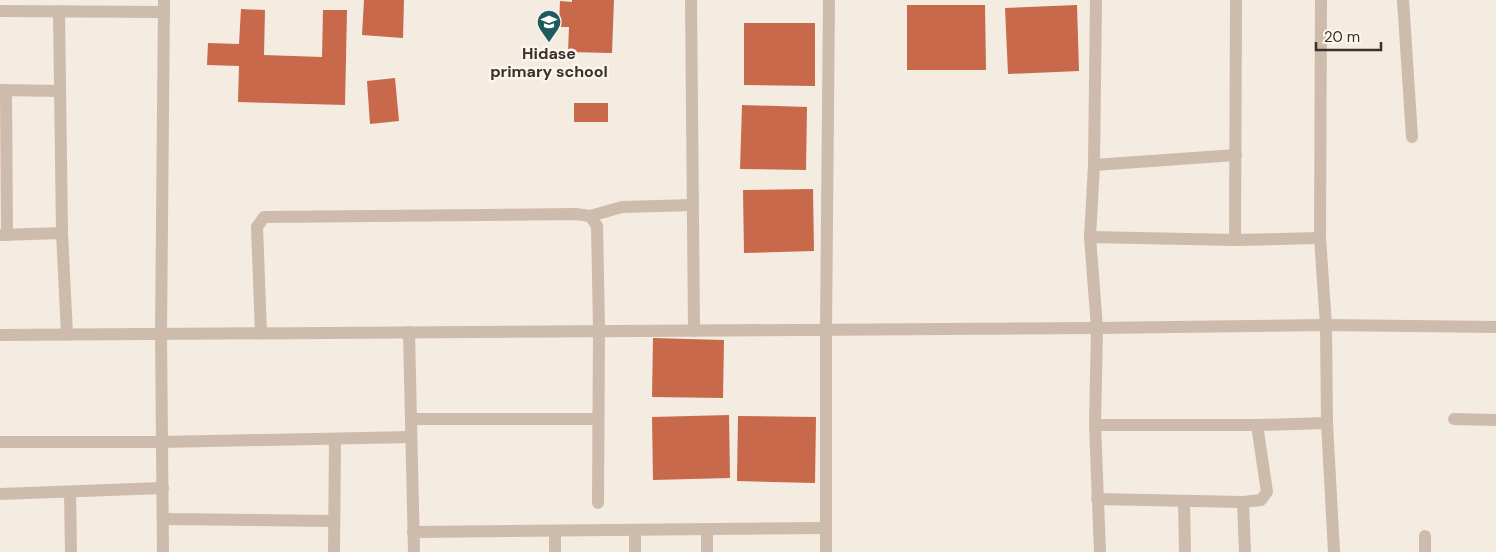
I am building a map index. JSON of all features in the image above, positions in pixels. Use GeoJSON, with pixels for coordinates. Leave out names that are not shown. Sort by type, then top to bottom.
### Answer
{"type":"FeatureCollection","features":[{"type":"Feature","properties":{"kind":"street"},"geometry":{"type":"LineString","coordinates":[[692,0],[694,331]]}},
{"type":"Feature","properties":{"kind":"street"},"geometry":{"type":"LineString","coordinates":[[826,552],[829,0]]}},
{"type":"Feature","properties":{"kind":"street"},"geometry":{"type":"LineString","coordinates":[[1096,0],[1094,165],[1090,237],[1096,328],[1095,425],[1100,552]]}},
{"type":"Feature","properties":{"kind":"street"},"geometry":{"type":"LineString","coordinates":[[1236,0],[1236,240]]}},
{"type":"Feature","properties":{"kind":"street"},"geometry":{"type":"LineString","coordinates":[[1321,0],[1320,238],[1326,325],[1327,423],[1334,552]]}},
{"type":"Feature","properties":{"kind":"street"},"geometry":{"type":"LineString","coordinates":[[1403,0],[1412,137]]}},
{"type":"Feature","properties":{"kind":"street"},"geometry":{"type":"LineString","coordinates":[[0,11],[58,11],[164,6],[161,334],[163,552]]}},
{"type":"Feature","properties":{"kind":"street"},"geometry":{"type":"LineString","coordinates":[[58,11],[62,233],[67,334]]}},
{"type":"Feature","properties":{"kind":"street"},"geometry":{"type":"LineString","coordinates":[[60,91],[3,90],[4,235],[62,233]]}},
{"type":"Feature","properties":{"kind":"street"},"geometry":{"type":"LineString","coordinates":[[1094,165],[1236,156]]}},
{"type":"Feature","properties":{"kind":"street"},"geometry":{"type":"LineString","coordinates":[[261,333],[257,227],[264,217],[576,214],[590,216],[622,207],[693,205]]}},
{"type":"Feature","properties":{"kind":"street"},"geometry":{"type":"LineString","coordinates":[[590,216],[597,226],[598,503]]}},
{"type":"Feature","properties":{"kind":"street"},"geometry":{"type":"LineString","coordinates":[[1090,237],[1236,240],[1320,238]]}},
{"type":"Feature","properties":{"kind":"street"},"geometry":{"type":"LineString","coordinates":[[0,335],[1326,325],[1496,326]]}},
{"type":"Feature","properties":{"kind":"street"},"geometry":{"type":"LineString","coordinates":[[409,332],[414,552]]}},
{"type":"Feature","properties":{"kind":"street"},"geometry":{"type":"LineString","coordinates":[[411,419],[598,419]]}},
{"type":"Feature","properties":{"kind":"street"},"geometry":{"type":"LineString","coordinates":[[1454,419],[1496,420]]}},
{"type":"Feature","properties":{"kind":"street"},"geometry":{"type":"LineString","coordinates":[[1095,425],[1327,423]]}},
{"type":"Feature","properties":{"kind":"street"},"geometry":{"type":"LineString","coordinates":[[1097,499],[1243,502],[1260,500],[1267,492],[1257,425]]}},
{"type":"Feature","properties":{"kind":"street"},"geometry":{"type":"LineString","coordinates":[[0,442],[162,442],[411,438]]}},
{"type":"Feature","properties":{"kind":"street"},"geometry":{"type":"LineString","coordinates":[[334,552],[335,440]]}},
{"type":"Feature","properties":{"kind":"street"},"geometry":{"type":"LineString","coordinates":[[0,494],[163,488]]}},
{"type":"Feature","properties":{"kind":"street"},"geometry":{"type":"LineString","coordinates":[[70,492],[70,552]]}},
{"type":"Feature","properties":{"kind":"street"},"geometry":{"type":"LineString","coordinates":[[1184,501],[1185,552]]}},
{"type":"Feature","properties":{"kind":"street"},"geometry":{"type":"LineString","coordinates":[[1243,502],[1245,552]]}},
{"type":"Feature","properties":{"kind":"street"},"geometry":{"type":"LineString","coordinates":[[163,519],[334,521]]}},
{"type":"Feature","properties":{"kind":"street"},"geometry":{"type":"LineString","coordinates":[[413,532],[826,528]]}},
{"type":"Feature","properties":{"kind":"street"},"geometry":{"type":"LineString","coordinates":[[635,530],[635,552]]}},
{"type":"Feature","properties":{"kind":"street"},"geometry":{"type":"LineString","coordinates":[[707,530],[707,552]]}},
{"type":"Feature","properties":{"kind":"street"},"geometry":{"type":"LineString","coordinates":[[555,531],[555,552]]}},
{"type":"Feature","properties":{"kind":"street"},"geometry":{"type":"LineString","coordinates":[[1425,536],[1426,552]]}},
{"type":"Feature","properties":{"kind":"building"},"geometry":{"type":"Polygon","coordinates":[[[364,0],[404,0],[403,38],[362,35],[364,0]]]}},
{"type":"Feature","properties":{"kind":"building"},"geometry":{"type":"Polygon","coordinates":[[[572,0],[614,0],[612,53],[568,52],[569,27],[559,27],[560,1],[572,2],[572,0]]]}},
{"type":"Feature","properties":{"kind":"building"},"geometry":{"type":"Polygon","coordinates":[[[907,5],[985,5],[986,70],[907,70],[907,5]]]}},
{"type":"Feature","properties":{"kind":"building"},"geometry":{"type":"Polygon","coordinates":[[[1077,5],[1079,71],[1008,74],[1005,8],[1077,5]]]}},
{"type":"Feature","properties":{"kind":"building"},"geometry":{"type":"Polygon","coordinates":[[[241,9],[265,10],[264,55],[322,57],[323,10],[347,10],[345,105],[238,102],[239,66],[207,65],[208,43],[239,44],[241,9]]]}},
{"type":"Feature","properties":{"kind":"building"},"geometry":{"type":"Polygon","coordinates":[[[744,23],[815,23],[815,86],[744,85],[744,23]]]}},
{"type":"Feature","properties":{"kind":"building"},"geometry":{"type":"Polygon","coordinates":[[[395,78],[399,121],[370,124],[367,81],[395,78]]]}},
{"type":"Feature","properties":{"kind":"building"},"geometry":{"type":"Polygon","coordinates":[[[574,103],[608,103],[608,122],[574,122],[574,103]]]}},
{"type":"Feature","properties":{"kind":"building"},"geometry":{"type":"Polygon","coordinates":[[[742,105],[807,107],[806,170],[740,169],[742,105]]]}},
{"type":"Feature","properties":{"kind":"building"},"geometry":{"type":"Polygon","coordinates":[[[813,189],[814,251],[744,253],[743,190],[813,189]]]}},
{"type":"Feature","properties":{"kind":"building"},"geometry":{"type":"Polygon","coordinates":[[[653,338],[724,340],[723,398],[652,397],[653,338]]]}},
{"type":"Feature","properties":{"kind":"building"},"geometry":{"type":"Polygon","coordinates":[[[729,415],[730,478],[653,480],[652,417],[729,415]]]}},
{"type":"Feature","properties":{"kind":"building"},"geometry":{"type":"Polygon","coordinates":[[[738,416],[816,417],[815,483],[737,481],[738,416]]]}},
{"type":"Feature","properties":{"kind":"place","name":"Hidase primary school"},"geometry":{"type":"Point","coordinates":[549,43]}}]}
